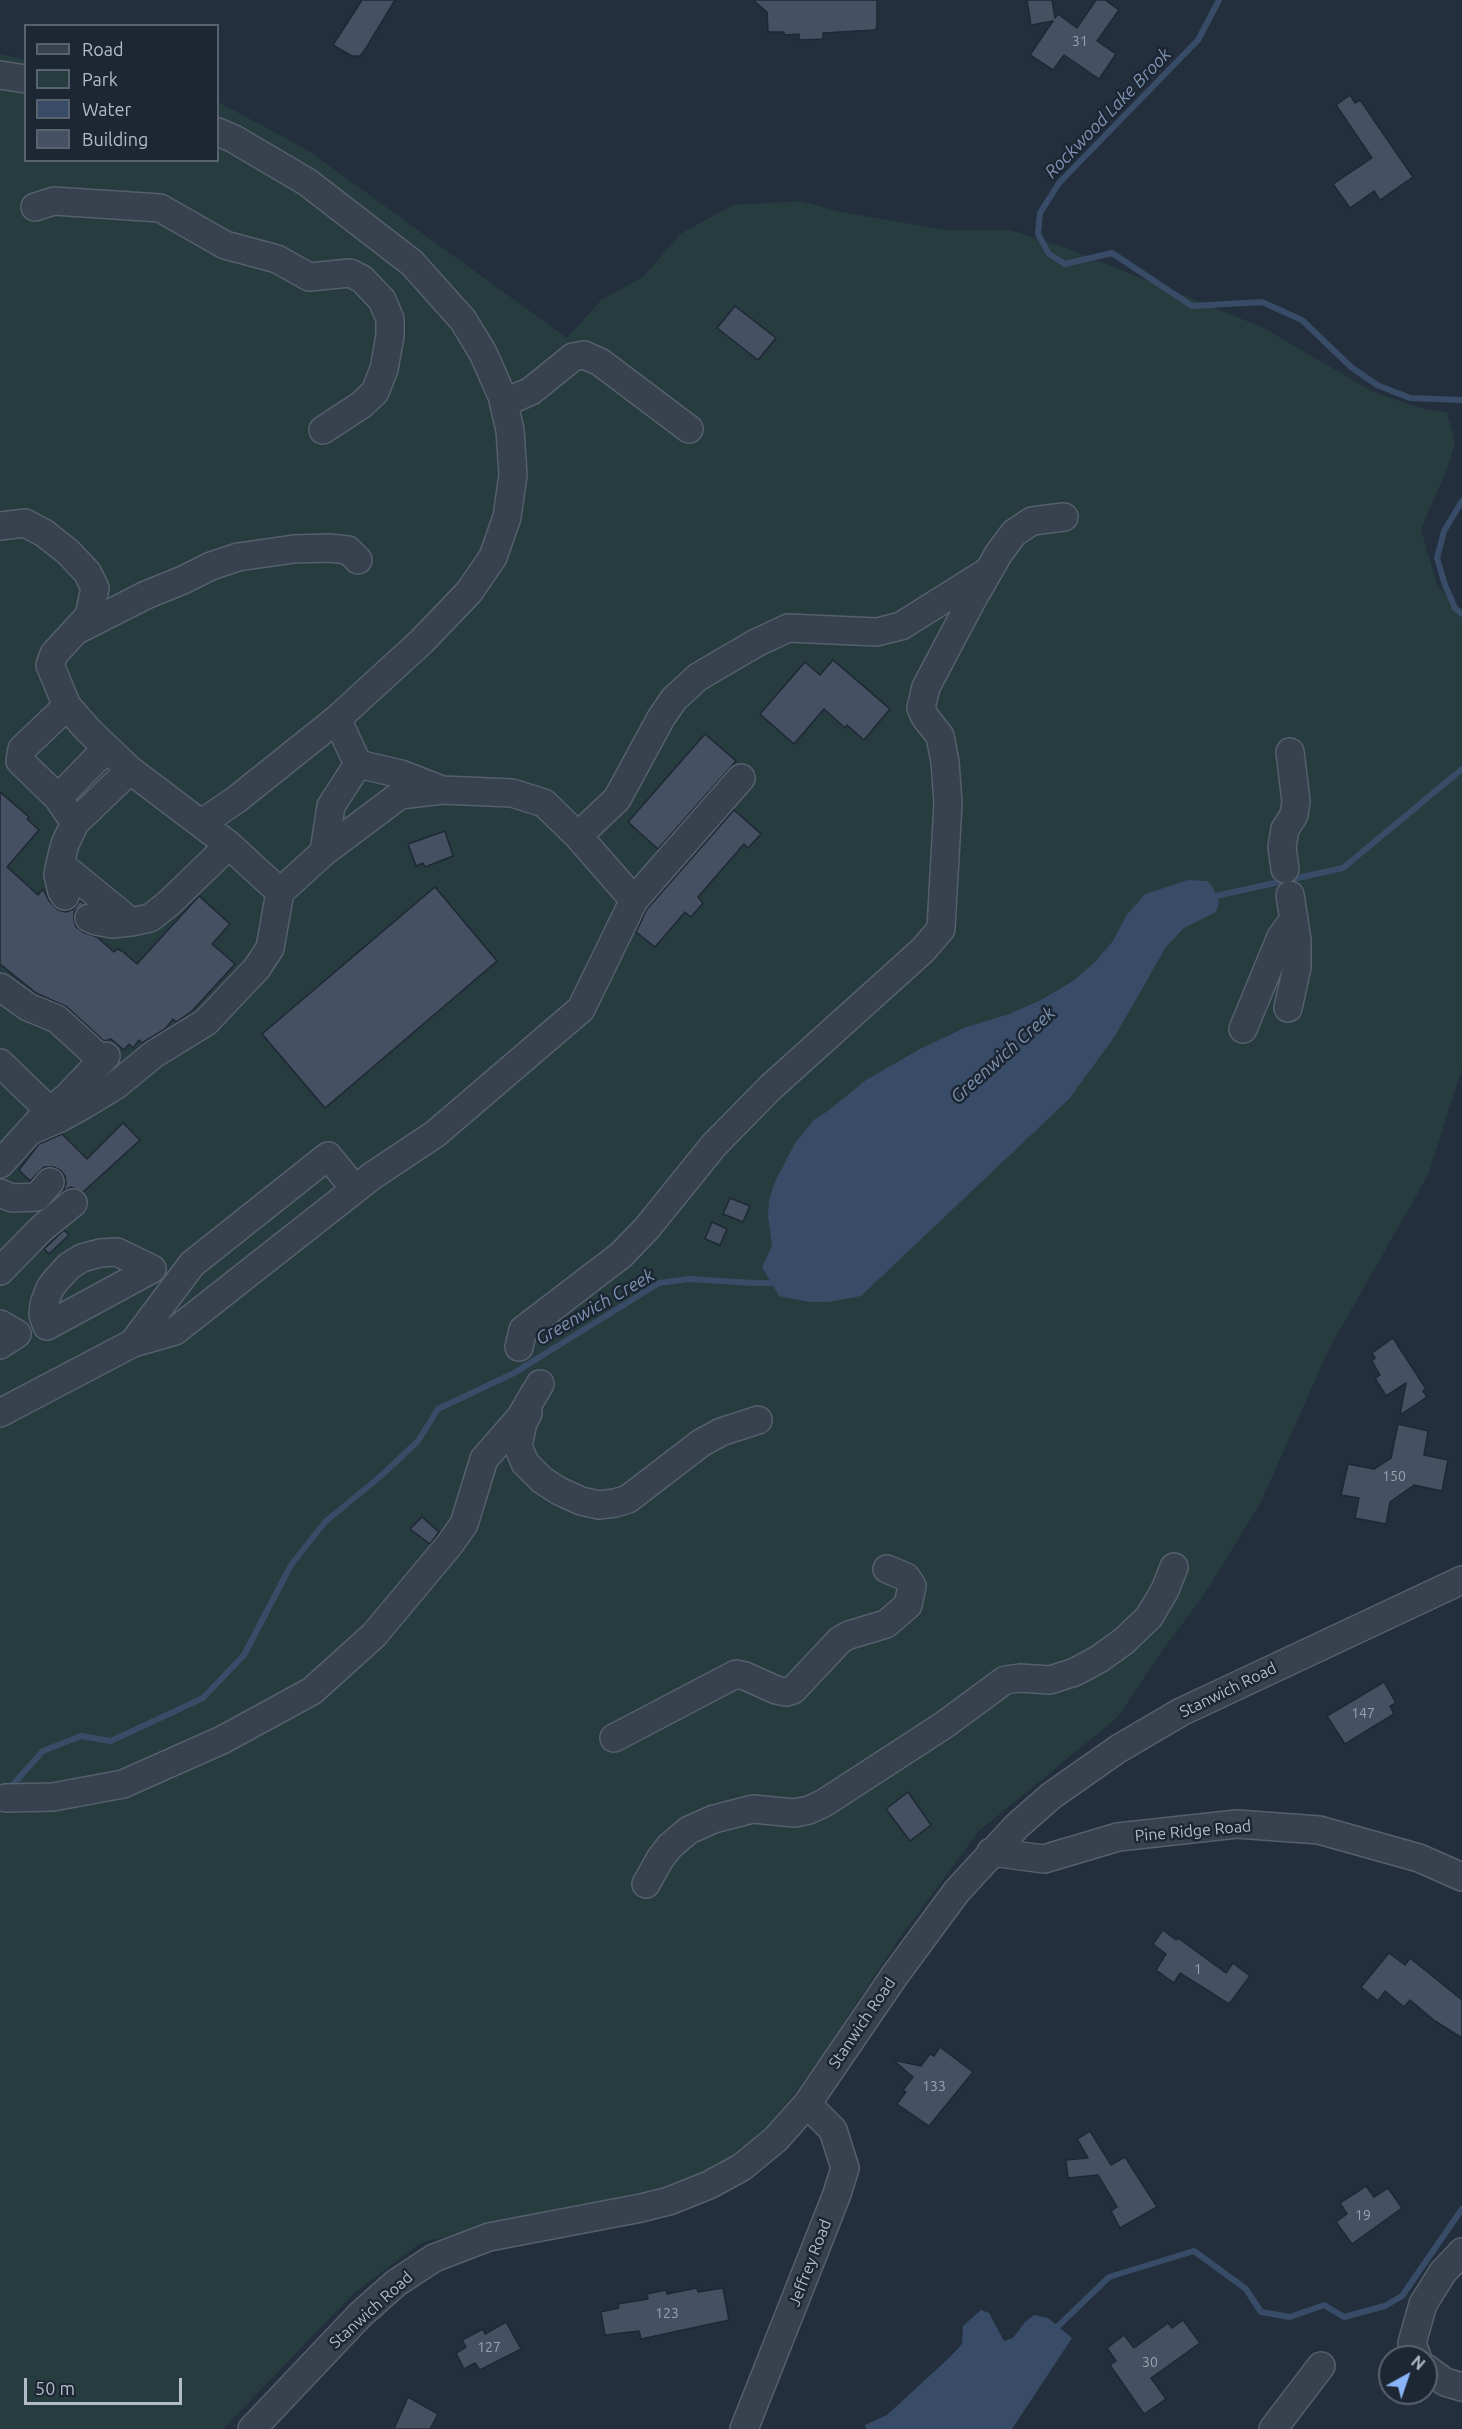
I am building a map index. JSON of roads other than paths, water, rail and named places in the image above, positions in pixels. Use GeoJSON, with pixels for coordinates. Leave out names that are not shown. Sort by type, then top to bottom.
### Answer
{"type":"FeatureCollection","features":[{"type":"Feature","properties":{"kind":"street"},"geometry":{"type":"LineString","coordinates":[[0,75],[24,79]]}},
{"type":"Feature","properties":{"kind":"street"},"geometry":{"type":"LineString","coordinates":[[202,823],[237,799],[337,719],[422,641],[469,592],[493,557],[507,517],[513,475],[510,430],[504,403],[483,353],[463,320],[412,263],[307,182],[219,132]]}},
{"type":"Feature","properties":{"kind":"street"},"geometry":{"type":"LineString","coordinates":[[35,207],[54,201],[160,207],[225,245],[276,259],[309,277],[350,273],[362,279],[382,300],[390,319],[390,336],[384,369],[375,392],[361,405],[323,430]]}},
{"type":"Feature","properties":{"kind":"street"},"geometry":{"type":"LineString","coordinates":[[504,403],[531,391],[573,357],[584,355],[600,362],[689,429]]}},
{"type":"Feature","properties":{"kind":"street"},"geometry":{"type":"LineString","coordinates":[[519,1347],[523,1330],[621,1255],[647,1228],[722,1137],[771,1087],[923,950],[941,929],[948,803],[945,762],[940,736],[921,708],[926,687],[988,571],[1014,533],[1032,521],[1064,517]]}},
{"type":"Feature","properties":{"kind":"street"},"geometry":{"type":"LineString","coordinates":[[8,522],[44,533],[68,552],[87,572],[95,588],[105,599],[113,604],[128,604]]}},
{"type":"Feature","properties":{"kind":"street"},"geometry":{"type":"LineString","coordinates":[[79,629],[211,566],[238,557],[294,549],[329,548],[348,550],[358,560]]}},
{"type":"Feature","properties":{"kind":"street"},"geometry":{"type":"LineString","coordinates":[[578,836],[617,799],[661,718],[674,699],[698,677],[756,643],[788,628],[877,632],[901,626],[988,571]]}},
{"type":"Feature","properties":{"kind":"street"},"geometry":{"type":"LineString","coordinates":[[95,588],[89,616],[54,654],[50,665],[67,706],[130,770],[229,845],[279,892]]}},
{"type":"Feature","properties":{"kind":"street"},"geometry":{"type":"LineString","coordinates":[[67,706],[22,748],[20,761],[58,798],[75,823]]}},
{"type":"Feature","properties":{"kind":"street"},"geometry":{"type":"LineString","coordinates":[[337,719],[358,764]]}},
{"type":"Feature","properties":{"kind":"street"},"geometry":{"type":"LineString","coordinates":[[58,798],[107,748]]}},
{"type":"Feature","properties":{"kind":"street"},"geometry":{"type":"LineString","coordinates":[[1288,1008],[1297,967],[1297,940],[1282,847],[1285,829],[1294,815],[1296,801],[1290,752]]}},
{"type":"Feature","properties":{"kind":"street"},"geometry":{"type":"LineString","coordinates":[[358,764],[401,774],[442,790]]}},
{"type":"Feature","properties":{"kind":"street"},"geometry":{"type":"LineString","coordinates":[[324,852],[331,806],[358,764]]}},
{"type":"Feature","properties":{"kind":"street"},"geometry":{"type":"LineString","coordinates":[[65,896],[58,875],[65,844],[75,823],[130,770]]}},
{"type":"Feature","properties":{"kind":"street"},"geometry":{"type":"LineString","coordinates":[[0,1413],[133,1343],[175,1331],[355,1189],[435,1134],[581,1009],[634,900],[741,777]]}},
{"type":"Feature","properties":{"kind":"street"},"geometry":{"type":"LineString","coordinates":[[30,1131],[60,1118],[98,1096],[154,1054],[206,1022],[257,968],[270,948],[279,892],[324,852],[400,795],[442,790],[512,793],[544,803],[578,836],[634,900]]}},
{"type":"Feature","properties":{"kind":"street"},"geometry":{"type":"LineString","coordinates":[[89,918],[112,924],[150,918],[168,904],[229,845]]}},
{"type":"Feature","properties":{"kind":"street"},"geometry":{"type":"LineString","coordinates":[[60,864],[131,922]]}},
{"type":"Feature","properties":{"kind":"street"},"geometry":{"type":"LineString","coordinates":[[1244,1029],[1281,937],[1290,894]]}},
{"type":"Feature","properties":{"kind":"street"},"geometry":{"type":"LineString","coordinates":[[0,987],[28,1007],[57,1018],[104,1058],[0,1164]]}},
{"type":"Feature","properties":{"kind":"street"},"geometry":{"type":"LineString","coordinates":[[0,1063],[50,1111]]}},
{"type":"Feature","properties":{"kind":"street"},"geometry":{"type":"LineString","coordinates":[[133,1343],[192,1264],[328,1156],[355,1189]]}},
{"type":"Feature","properties":{"kind":"street"},"geometry":{"type":"LineString","coordinates":[[0,1193],[12,1198],[37,1197],[50,1182]]}},
{"type":"Feature","properties":{"kind":"street"},"geometry":{"type":"LineString","coordinates":[[0,1271],[41,1229],[73,1203]]}},
{"type":"Feature","properties":{"kind":"street"},"geometry":{"type":"LineString","coordinates":[[0,1324],[17,1334],[0,1345]]}},
{"type":"Feature","properties":{"kind":"street"},"geometry":{"type":"LineString","coordinates":[[6,1798],[53,1797],[123,1784],[222,1740],[312,1691],[374,1635],[450,1544],[464,1524],[484,1459],[520,1418],[540,1384],[534,1403],[523,1424],[518,1446],[525,1462],[542,1480],[558,1491],[581,1501],[599,1505],[628,1499],[701,1443],[721,1432],[758,1420]]}},
{"type":"Feature","properties":{"kind":"street"},"geometry":{"type":"LineString","coordinates":[[646,1884],[670,1846],[689,1830],[753,1809],[795,1813],[809,1810],[824,1803],[944,1725],[1005,1680],[1020,1678],[1050,1680],[1076,1672],[1099,1659],[1124,1641],[1149,1617],[1174,1568]]}},
{"type":"Feature","properties":{"kind":"street"},"geometry":{"type":"LineString","coordinates":[[614,1738],[736,1674],[776,1690],[786,1692],[793,1690],[840,1640],[886,1624],[908,1605],[912,1586],[906,1577],[887,1569]]}},
{"type":"Feature","properties":{"kind":"street","name":"Stanwich Road"},"geometry":{"type":"LineString","coordinates":[[252,2429],[360,2315],[396,2283],[422,2265],[449,2251],[489,2237],[641,2208],[699,2190],[726,2177],[757,2156],[776,2139],[807,2104],[933,1921],[991,1852],[1037,1807],[1068,1783],[1166,1720],[1230,1687],[1462,1580]]}},
{"type":"Feature","properties":{"kind":"street","name":"Pine Ridge Road"},"geometry":{"type":"LineString","coordinates":[[991,1852],[1044,1859],[1118,1837],[1238,1824],[1319,1830],[1419,1858],[1462,1877]]}},
{"type":"Feature","properties":{"kind":"street","name":"Jeffrey Road"},"geometry":{"type":"LineString","coordinates":[[744,2429],[837,2194],[845,2168],[833,2130],[807,2104]]}},
{"type":"Feature","properties":{"kind":"street"},"geometry":{"type":"LineString","coordinates":[[1413,2345],[1423,2304],[1443,2272],[1462,2253]]}},
{"type":"Feature","properties":{"kind":"street"},"geometry":{"type":"LineString","coordinates":[[1273,2429],[1321,2366]]}},
{"type":"Feature","properties":{"kind":"street"},"geometry":{"type":"LineString","coordinates":[[1438,2377],[1445,2382],[1462,2387]]}},
{"type":"Feature","properties":{"kind":"water"},"geometry":{"type":"Polygon","coordinates":[[[1188,880],[1207,881],[1213,887],[1219,903],[1216,912],[1184,928],[1166,947],[1115,1036],[1069,1099],[861,1296],[828,1302],[809,1302],[779,1296],[762,1267],[772,1246],[768,1216],[769,1200],[774,1184],[795,1143],[815,1119],[866,1080],[920,1049],[964,1028],[1009,1014],[1041,1000],[1073,981],[1094,963],[1113,941],[1126,916],[1145,894],[1188,880]]]}},
{"type":"Feature","properties":{"kind":"water"},"geometry":{"type":"Polygon","coordinates":[[[981,2310],[989,2313],[1004,2341],[1013,2338],[1025,2322],[1034,2315],[1048,2318],[1072,2338],[1012,2429],[866,2429],[865,2425],[887,2415],[950,2357],[962,2344],[963,2326],[981,2310]]]}},
{"type":"Feature","properties":{"kind":"waterway","name":"Rockwood Lake Brook"},"geometry":{"type":"LineString","coordinates":[[1219,0],[1198,40],[1059,183],[1040,213],[1038,234],[1049,254],[1065,264],[1112,253],[1192,306],[1262,302],[1302,320],[1351,367],[1377,385],[1410,398],[1462,400]]}},
{"type":"Feature","properties":{"kind":"waterway","name":"Rockwood Lake Brook"},"geometry":{"type":"LineString","coordinates":[[1462,501],[1444,531],[1437,558],[1455,608],[1462,614]]}},
{"type":"Feature","properties":{"kind":"waterway","name":"Greenwich Creek"},"geometry":{"type":"LineString","coordinates":[[1211,897],[1343,868],[1462,769]]}},
{"type":"Feature","properties":{"kind":"waterway","name":"Greenwich Creek"},"geometry":{"type":"LineString","coordinates":[[9,1789],[43,1751],[81,1736],[111,1741],[203,1698],[244,1655],[291,1565],[325,1522],[382,1475],[418,1441],[438,1409],[514,1373],[659,1283],[689,1279],[771,1283],[776,1279]]}},
{"type":"Feature","properties":{"kind":"waterway"},"geometry":{"type":"LineString","coordinates":[[1053,2331],[1109,2277],[1194,2251],[1246,2289],[1261,2312],[1290,2317],[1324,2305],[1344,2317],[1385,2306],[1402,2296],[1462,2209]]}}]}
